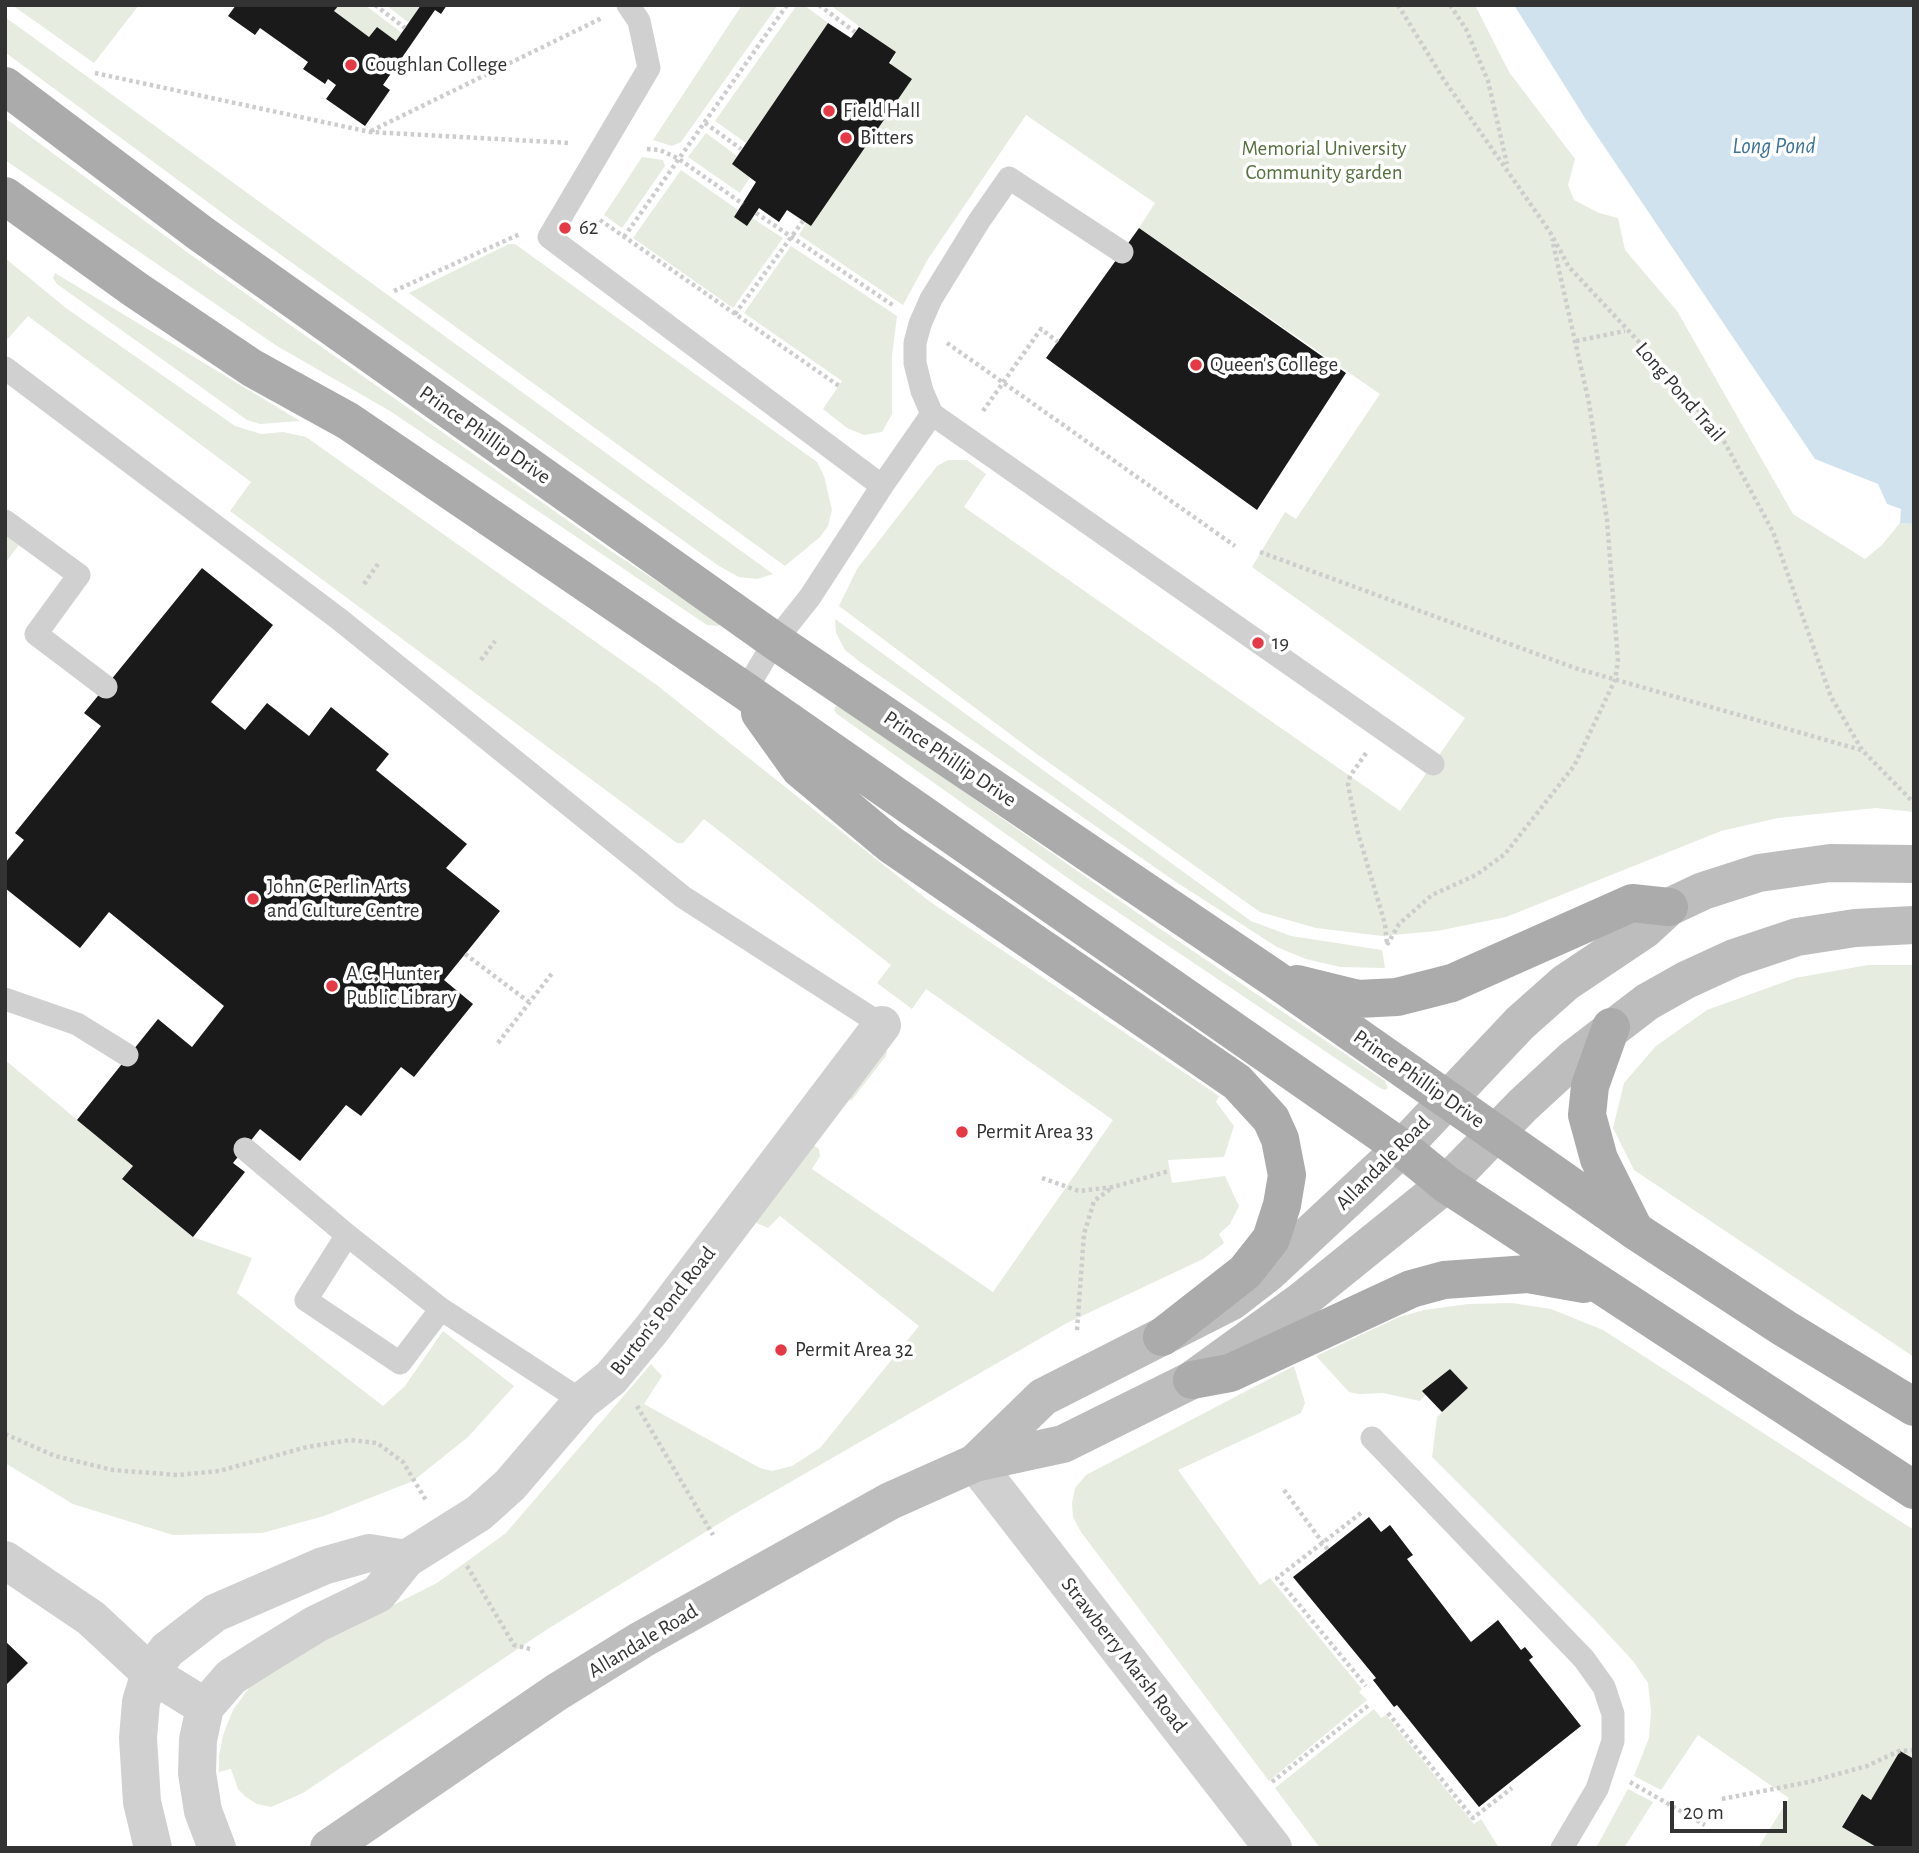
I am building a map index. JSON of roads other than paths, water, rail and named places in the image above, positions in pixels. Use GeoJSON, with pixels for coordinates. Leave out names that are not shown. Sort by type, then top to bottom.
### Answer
{"type":"FeatureCollection","features":[{"type":"Feature","properties":{"kind":"main road","name":"Prince Phillip Drive"},"geometry":{"type":"LineString","coordinates":[[5,86],[200,233],[775,641],[1275,979],[1634,1230],[1784,1328],[1914,1407]]}},
{"type":"Feature","properties":{"kind":"main road"},"geometry":{"type":"LineString","coordinates":[[5,196],[146,297],[253,368],[348,421],[745,691],[1402,1148],[1446,1184],[1914,1490]]}},
{"type":"Feature","properties":{"kind":"main road"},"geometry":{"type":"LineString","coordinates":[[745,691],[800,769],[890,844],[1237,1082],[1271,1119],[1280,1139],[1287,1175],[1282,1205],[1271,1239],[1245,1272],[1162,1337]]}},
{"type":"Feature","properties":{"kind":"main road","name":"Allandale Road"},"geometry":{"type":"LineString","coordinates":[[975,1463],[1043,1397],[1232,1301],[1268,1273],[1402,1148],[1520,1023],[1565,983],[1644,930],[1669,907],[1703,891],[1759,873],[1830,863],[1914,864]]}},
{"type":"Feature","properties":{"kind":"main road"},"geometry":{"type":"LineString","coordinates":[[1275,979],[1358,999],[1397,997],[1452,983],[1632,903],[1669,907]]}},
{"type":"Feature","properties":{"kind":"main road","name":"Allandale Road"},"geometry":{"type":"LineString","coordinates":[[329,1848],[557,1692],[641,1640],[890,1502],[975,1463],[1063,1444],[1192,1380],[1300,1302],[1446,1184],[1497,1132],[1611,1027],[1686,980],[1784,941],[1855,928],[1914,925]]}},
{"type":"Feature","properties":{"kind":"main road"},"geometry":{"type":"LineString","coordinates":[[1611,1027],[1590,1087],[1587,1115],[1599,1160],[1634,1230]]}},
{"type":"Feature","properties":{"kind":"main road"},"geometry":{"type":"LineString","coordinates":[[1192,1380],[1230,1373],[1411,1289],[1444,1280],[1528,1274],[1558,1276],[1606,1289]]}},
{"type":"Feature","properties":{"kind":"street","name":"Burton's Pond Road"},"geometry":{"type":"LineString","coordinates":[[218,1848],[202,1811],[197,1773],[198,1740],[205,1707],[231,1677],[316,1624],[377,1594],[406,1559],[479,1513],[510,1485],[582,1401],[611,1378],[651,1330],[882,1025]]}},
{"type":"Feature","properties":{"kind":"street","name":"Strawberry Marsh Road"},"geometry":{"type":"LineString","coordinates":[[975,1463],[1273,1848]]}},
{"type":"Feature","properties":{"kind":"street"},"geometry":{"type":"LineString","coordinates":[[153,1848],[142,1802],[138,1738],[141,1702],[150,1673],[167,1650],[188,1631],[246,1597],[323,1566],[369,1553],[406,1559]]}},
{"type":"Feature","properties":{"kind":"street"},"geometry":{"type":"LineString","coordinates":[[5,1560],[91,1618],[150,1673],[205,1707]]}},
{"type":"Feature","properties":{"kind":"lane"},"geometry":{"type":"LineString","coordinates":[[628,5],[639,21],[649,68],[549,237],[882,486]]}},
{"type":"Feature","properties":{"kind":"lane"},"geometry":{"type":"LineString","coordinates":[[1122,252],[1009,178],[979,220],[920,324],[915,343],[915,363],[922,391],[932,414],[1433,764]]}},
{"type":"Feature","properties":{"kind":"lane"},"geometry":{"type":"LineString","coordinates":[[5,368],[379,651],[683,897],[882,1025]]}},
{"type":"Feature","properties":{"kind":"lane"},"geometry":{"type":"LineString","coordinates":[[745,691],[775,641],[810,597],[932,414]]}},
{"type":"Feature","properties":{"kind":"lane"},"geometry":{"type":"LineString","coordinates":[[5,521],[79,575],[36,634],[106,687]]}},
{"type":"Feature","properties":{"kind":"lane"},"geometry":{"type":"LineString","coordinates":[[5,999],[77,1024],[127,1055]]}},
{"type":"Feature","properties":{"kind":"lane"},"geometry":{"type":"LineString","coordinates":[[245,1149],[346,1235],[441,1309],[582,1401]]}},
{"type":"Feature","properties":{"kind":"lane"},"geometry":{"type":"LineString","coordinates":[[346,1235],[306,1300],[400,1363],[441,1309]]}},
{"type":"Feature","properties":{"kind":"lane"},"geometry":{"type":"LineString","coordinates":[[1372,1438],[1584,1659],[1604,1687],[1612,1714],[1613,1741],[1591,1800],[1562,1848]]}},
{"type":"Feature","properties":{"kind":"water","name":"Long Pond"},"geometry":{"type":"Polygon","coordinates":[[[1514,5],[1914,5],[1914,524],[1900,523],[1901,509],[1887,504],[1878,484],[1815,459],[1585,118],[1514,5]]]}},
{"type":"Feature","properties":{"kind":"place","name":"Coughlan College"},"geometry":{"type":"Point","coordinates":[351,65]}},
{"type":"Feature","properties":{"kind":"place","name":"Field Hall"},"geometry":{"type":"Point","coordinates":[829,111]}},
{"type":"Feature","properties":{"kind":"place","name":"Bitters"},"geometry":{"type":"Point","coordinates":[846,138]}},
{"type":"Feature","properties":{"kind":"place","name":"62"},"geometry":{"type":"Point","coordinates":[565,228]}},
{"type":"Feature","properties":{"kind":"place","name":"Queen's College"},"geometry":{"type":"Point","coordinates":[1196,365]}},
{"type":"Feature","properties":{"kind":"place","name":"19"},"geometry":{"type":"Point","coordinates":[1258,643]}},
{"type":"Feature","properties":{"kind":"place","name":"John C Perlin Arts and Culture Centre"},"geometry":{"type":"Point","coordinates":[253,899]}},
{"type":"Feature","properties":{"kind":"place","name":"A.C. Hunter Public Library"},"geometry":{"type":"Point","coordinates":[332,986]}},
{"type":"Feature","properties":{"kind":"place","name":"Permit Area 33"},"geometry":{"type":"Point","coordinates":[962,1132]}},
{"type":"Feature","properties":{"kind":"place","name":"Permit Area 32"},"geometry":{"type":"Point","coordinates":[781,1350]}},
{"type":"Feature","properties":{"kind":"park label","name":"Memorial University Community garden"},"geometry":{"type":"Point","coordinates":[1324,161]}}]}
